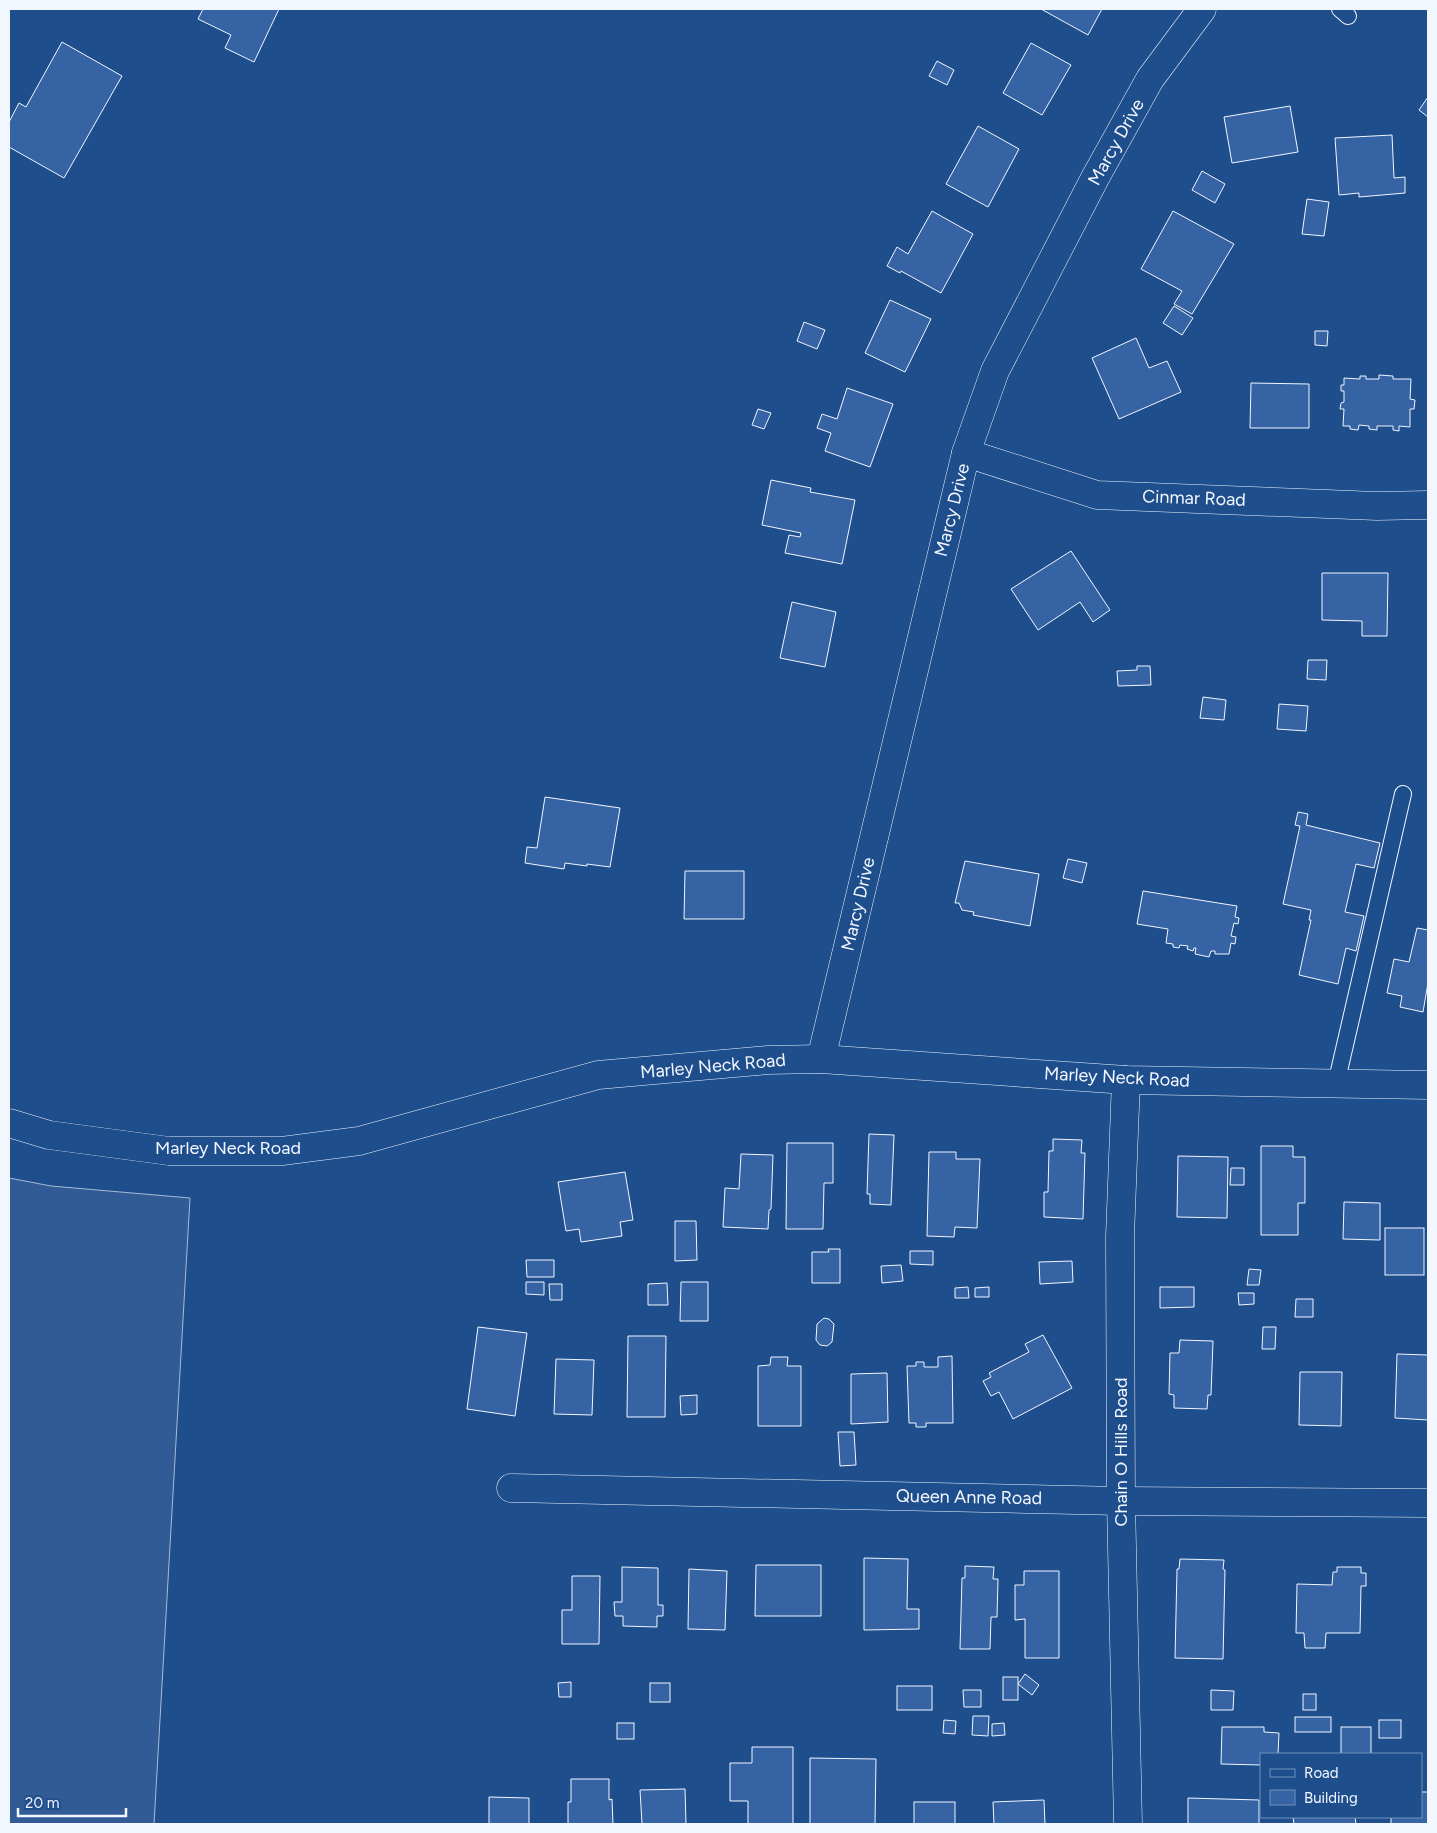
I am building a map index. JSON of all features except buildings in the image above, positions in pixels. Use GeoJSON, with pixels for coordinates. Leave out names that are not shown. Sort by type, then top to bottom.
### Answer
{"type":"FeatureCollection","features":[{"type":"Feature","properties":{"kind":"street","name":"Marcy Drive"},"geometry":{"type":"LineString","coordinates":[[821,1058],[966,453],[995,371],[1150,79],[1202,9]]}},
{"type":"Feature","properties":{"kind":"street","name":"Cinmar Road"},"geometry":{"type":"LineString","coordinates":[[966,453],[1097,495],[1378,506],[1428,505]]}},
{"type":"Feature","properties":{"kind":"street","name":"Marley Neck Road"},"geometry":{"type":"LineString","coordinates":[[9,1123],[49,1135],[169,1151],[282,1151],[359,1141],[598,1076],[768,1060],[821,1058],[1126,1080],[1428,1085]]}},
{"type":"Feature","properties":{"kind":"street","name":"Chain O Hills Road"},"geometry":{"type":"LineString","coordinates":[[1126,1080],[1120,1236],[1121,1501],[1128,1824]]}},
{"type":"Feature","properties":{"kind":"street","name":"Queen Anne Road"},"geometry":{"type":"LineString","coordinates":[[511,1488],[1121,1501],[1428,1503]]}},
{"type":"Feature","properties":{"kind":"lane"},"geometry":{"type":"LineString","coordinates":[[1336,1084],[1402,794]]}},
{"type":"Feature","properties":{"kind":"shaded area"},"geometry":{"type":"Polygon","coordinates":[[[9,1178],[51,1186],[190,1198],[154,1824],[9,1824],[9,1178]]]}}]}
